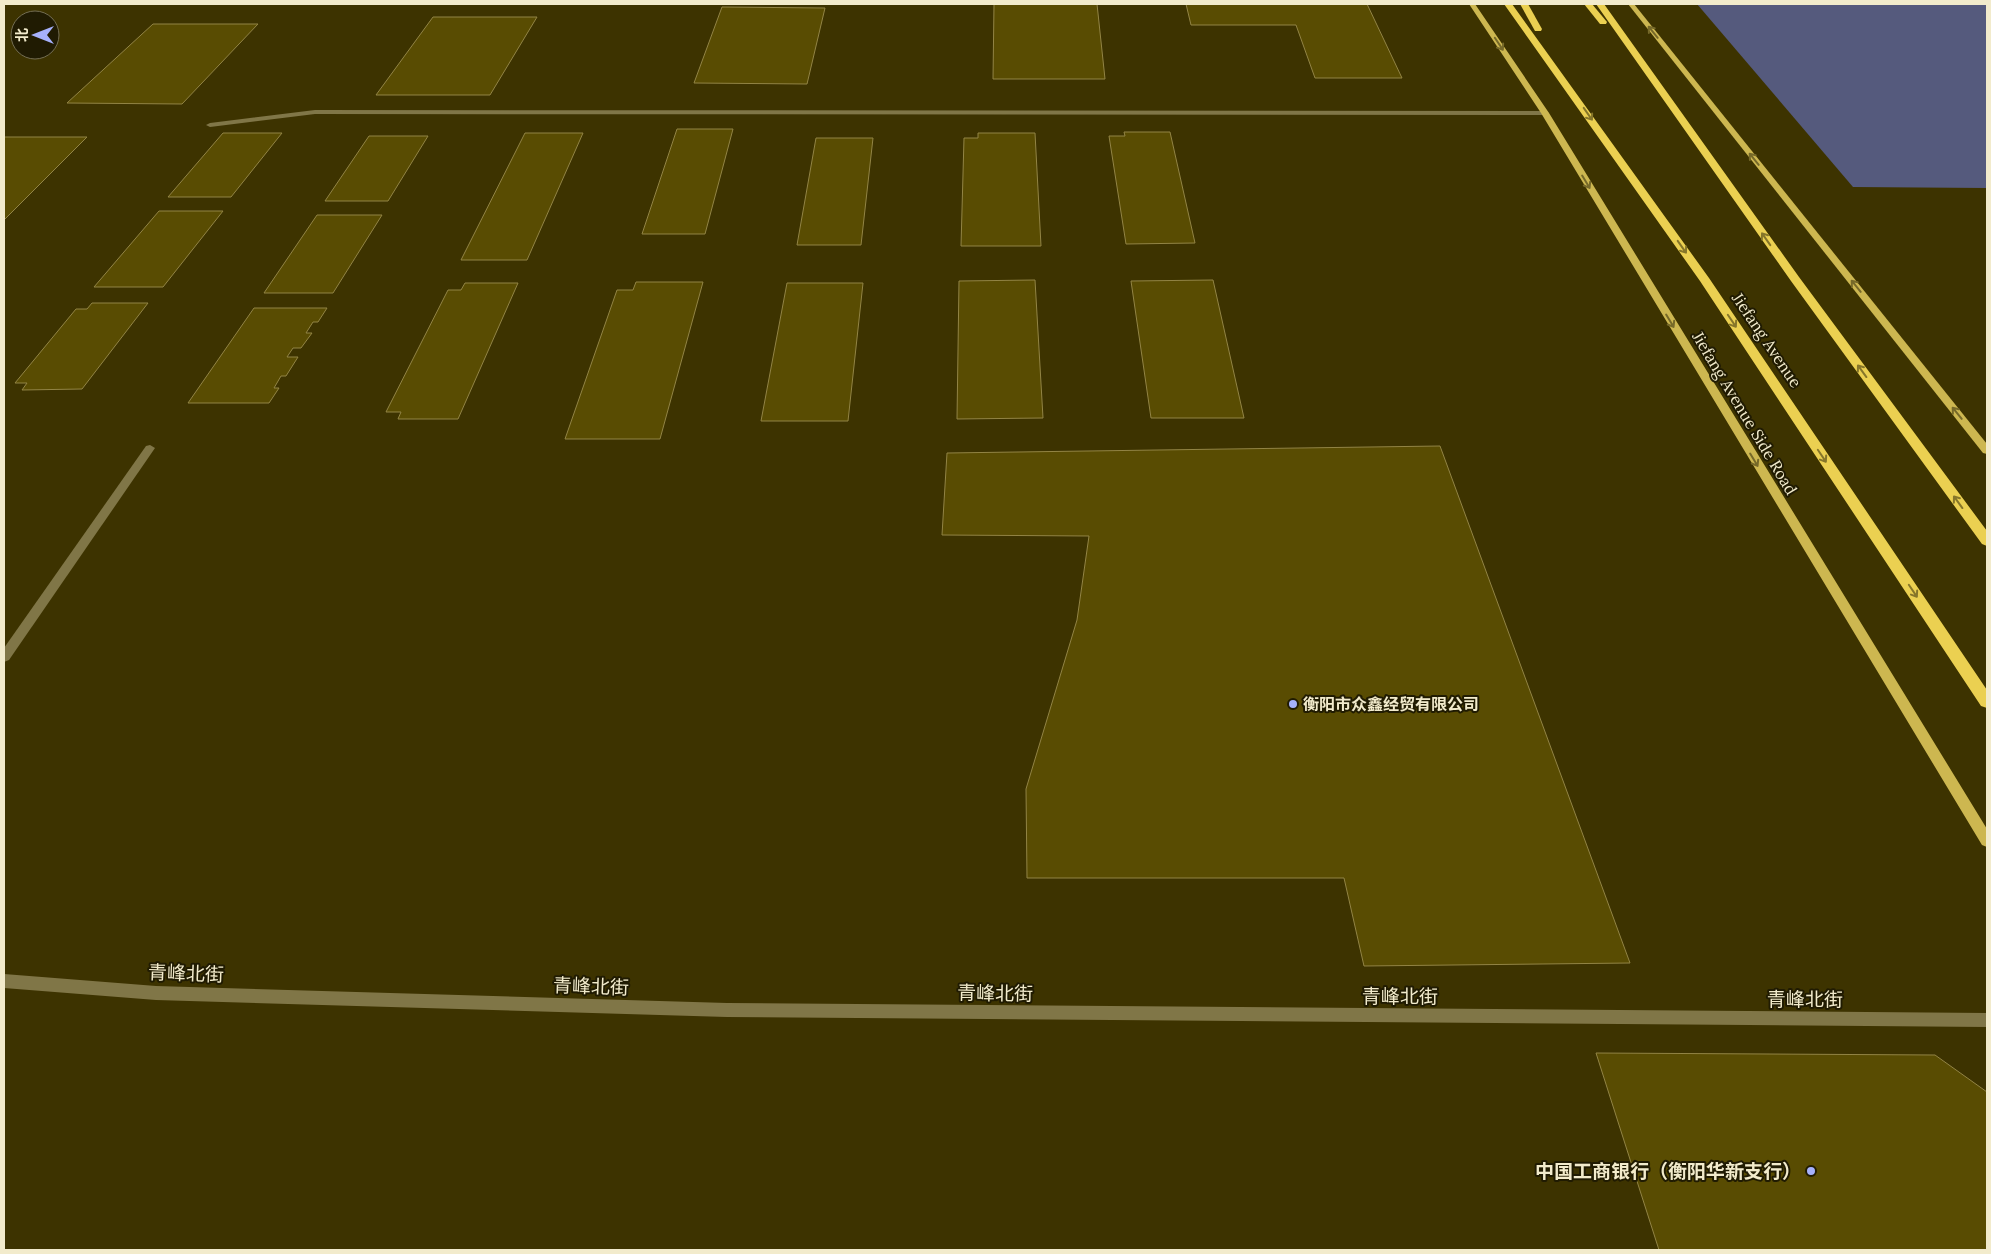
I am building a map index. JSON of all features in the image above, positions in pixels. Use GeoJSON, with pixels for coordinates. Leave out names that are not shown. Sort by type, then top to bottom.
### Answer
{"type":"FeatureCollection","features":[{"type":"Feature","properties":{"kind":"highway","name":"Jiefang Avenue"},"geometry":{"type":"LineString","coordinates":[[1508,4],[1705,280],[1987,702]]}},
{"type":"Feature","properties":{"kind":"highway"},"geometry":{"type":"LineString","coordinates":[[1524,4],[1573,93]]}},
{"type":"Feature","properties":{"kind":"highway"},"geometry":{"type":"LineString","coordinates":[[1588,4],[1662,93]]}},
{"type":"Feature","properties":{"kind":"highway"},"geometry":{"type":"LineString","coordinates":[[1600,4],[1794,279],[1987,541]]}},
{"type":"Feature","properties":{"kind":"main road","name":"Jiefang Avenue Side Road"},"geometry":{"type":"LineString","coordinates":[[1472,4],[1545,113],[1682,342],[1987,841]]}},
{"type":"Feature","properties":{"kind":"main road"},"geometry":{"type":"LineString","coordinates":[[1630,4],[1987,451]]}},
{"type":"Feature","properties":{"kind":"street"},"geometry":{"type":"LineString","coordinates":[[210,125],[315,112],[1545,113]]}},
{"type":"Feature","properties":{"kind":"street"},"geometry":{"type":"LineString","coordinates":[[4,657],[150,448]]}},
{"type":"Feature","properties":{"kind":"street","name":"青峰北街"},"geometry":{"type":"LineString","coordinates":[[4,982],[156,993],[728,1010],[1987,1020]]}},
{"type":"Feature","properties":{"kind":"shaded area"},"geometry":{"type":"Polygon","coordinates":[[[1697,4],[1987,4],[1987,188],[1853,187],[1697,4]]]}},
{"type":"Feature","properties":{"kind":"building"},"geometry":{"type":"Polygon","coordinates":[[[994,4],[1097,4],[1105,79],[993,79],[994,4]]]}},
{"type":"Feature","properties":{"kind":"building"},"geometry":{"type":"Polygon","coordinates":[[[1186,4],[1367,4],[1402,78],[1315,78],[1296,25],[1191,25],[1186,4]]]}},
{"type":"Feature","properties":{"kind":"building"},"geometry":{"type":"Polygon","coordinates":[[[722,7],[825,8],[807,84],[694,83],[722,7]]]}},
{"type":"Feature","properties":{"kind":"building"},"geometry":{"type":"Polygon","coordinates":[[[433,17],[537,17],[490,95],[376,95],[433,17]]]}},
{"type":"Feature","properties":{"kind":"building"},"geometry":{"type":"Polygon","coordinates":[[[153,24],[258,24],[182,104],[67,103],[153,24]]]}},
{"type":"Feature","properties":{"kind":"building"},"geometry":{"type":"Polygon","coordinates":[[[677,129],[733,129],[705,234],[642,234],[677,129]]]}},
{"type":"Feature","properties":{"kind":"building"},"geometry":{"type":"Polygon","coordinates":[[[1124,132],[1170,132],[1195,243],[1126,244],[1109,136],[1125,136],[1124,132]]]}},
{"type":"Feature","properties":{"kind":"building"},"geometry":{"type":"Polygon","coordinates":[[[223,133],[282,133],[231,197],[168,197],[223,133]]]}},
{"type":"Feature","properties":{"kind":"building"},"geometry":{"type":"Polygon","coordinates":[[[525,133],[583,133],[527,260],[461,260],[525,133]]]}},
{"type":"Feature","properties":{"kind":"building"},"geometry":{"type":"Polygon","coordinates":[[[978,133],[1035,133],[1041,246],[961,246],[964,138],[978,138],[978,133]]]}},
{"type":"Feature","properties":{"kind":"building"},"geometry":{"type":"Polygon","coordinates":[[[369,136],[428,136],[388,201],[325,201],[369,136]]]}},
{"type":"Feature","properties":{"kind":"building"},"geometry":{"type":"Polygon","coordinates":[[[4,137],[87,137],[4,220],[4,137]]]}},
{"type":"Feature","properties":{"kind":"building"},"geometry":{"type":"Polygon","coordinates":[[[816,138],[873,138],[861,245],[797,245],[816,138]]]}},
{"type":"Feature","properties":{"kind":"building"},"geometry":{"type":"Polygon","coordinates":[[[159,211],[223,211],[163,287],[94,287],[159,211]]]}},
{"type":"Feature","properties":{"kind":"building"},"geometry":{"type":"Polygon","coordinates":[[[317,215],[382,215],[333,293],[264,293],[317,215]]]}},
{"type":"Feature","properties":{"kind":"building"},"geometry":{"type":"Polygon","coordinates":[[[1035,280],[1043,418],[957,419],[959,281],[1035,280]]]}},
{"type":"Feature","properties":{"kind":"building"},"geometry":{"type":"Polygon","coordinates":[[[1213,280],[1244,418],[1151,418],[1131,281],[1213,280]]]}},
{"type":"Feature","properties":{"kind":"building"},"geometry":{"type":"Polygon","coordinates":[[[636,282],[703,282],[660,439],[565,439],[617,290],[633,290],[636,282]]]}},
{"type":"Feature","properties":{"kind":"building"},"geometry":{"type":"Polygon","coordinates":[[[465,283],[518,283],[458,419],[398,419],[401,412],[386,412],[448,290],[461,290],[465,283]]]}},
{"type":"Feature","properties":{"kind":"building"},"geometry":{"type":"Polygon","coordinates":[[[787,283],[863,283],[848,421],[761,421],[787,283]]]}},
{"type":"Feature","properties":{"kind":"building"},"geometry":{"type":"Polygon","coordinates":[[[92,303],[148,303],[82,389],[22,390],[27,383],[15,383],[76,309],[87,309],[92,303]]]}},
{"type":"Feature","properties":{"kind":"building"},"geometry":{"type":"Polygon","coordinates":[[[254,308],[327,308],[318,322],[313,322],[306,333],[312,333],[301,348],[293,348],[287,357],[298,357],[286,376],[281,376],[274,388],[279,388],[269,403],[188,403],[254,308]]]}},
{"type":"Feature","properties":{"kind":"building","name":"衡阳市众鑫经贸有限公司"},"geometry":{"type":"Polygon","coordinates":[[[1440,446],[1630,963],[1364,966],[1344,878],[1027,878],[1026,789],[1077,620],[1089,536],[942,535],[947,453],[1440,446]]]}},
{"type":"Feature","properties":{"kind":"building","name":"中国工商银行（衡阳华新支行）"},"geometry":{"type":"Polygon","coordinates":[[[1596,1053],[1935,1055],[1987,1092],[1987,1250],[1659,1250],[1596,1053]]]}},
{"type":"Feature","properties":{"kind":"place","name":"衡阳市众鑫经贸有限公司"},"geometry":{"type":"Point","coordinates":[1293,704]}},
{"type":"Feature","properties":{"kind":"place","name":"中国工商银行（衡阳华新支行）"},"geometry":{"type":"Point","coordinates":[1811,1171]}}]}
